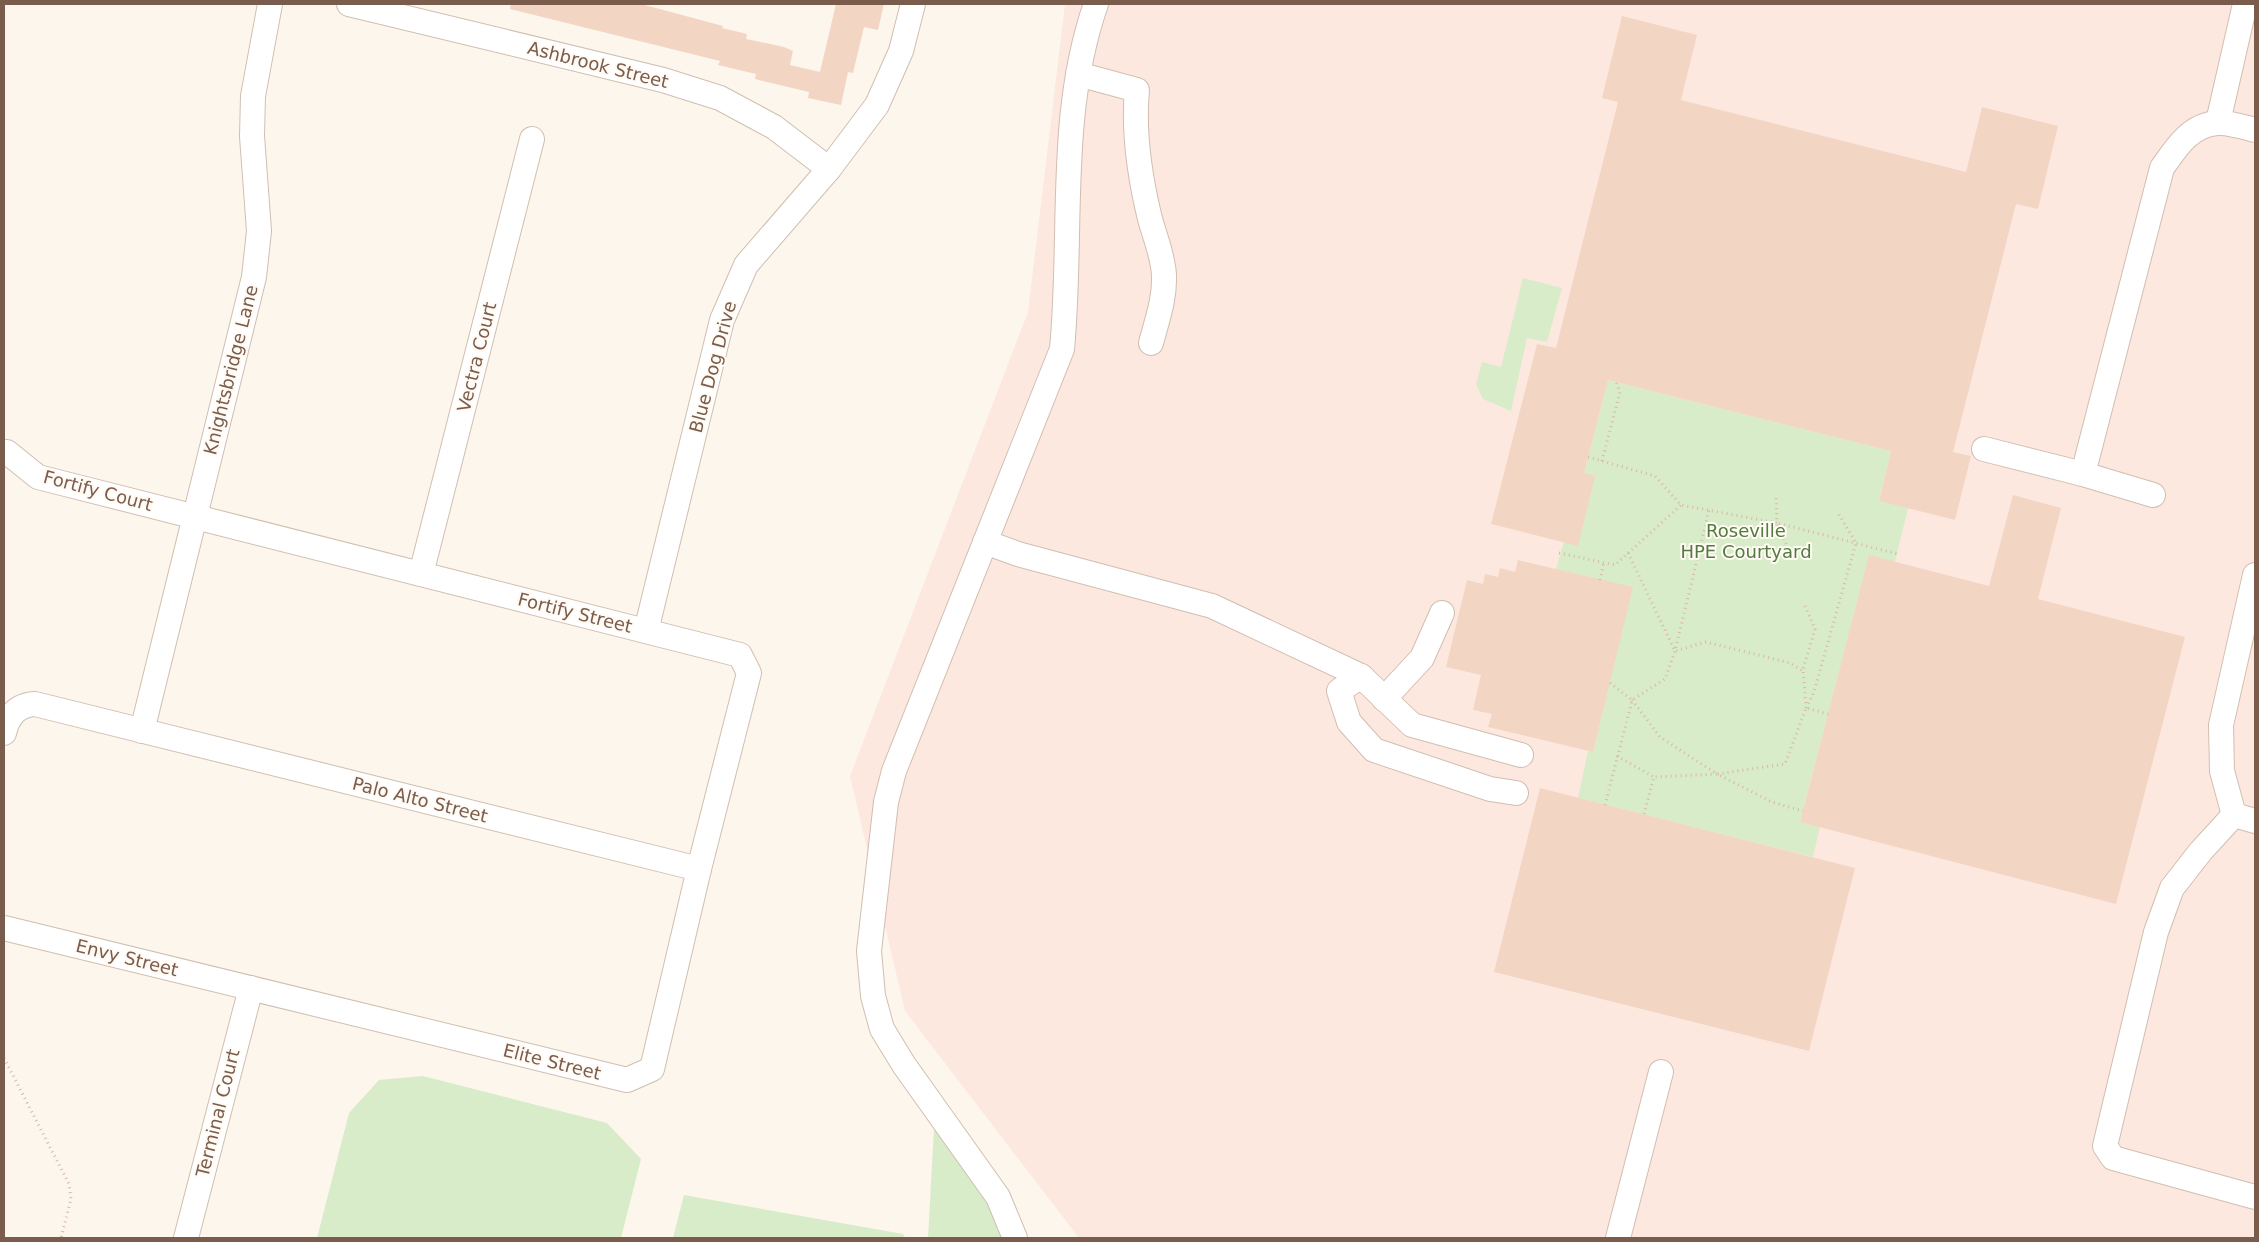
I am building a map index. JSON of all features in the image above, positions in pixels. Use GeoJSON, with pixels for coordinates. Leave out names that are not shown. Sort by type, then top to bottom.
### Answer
{"type":"FeatureCollection","features":[{"type":"Feature","properties":{"kind":"street","name":"Knightsbridge Lane"},"geometry":{"type":"LineString","coordinates":[[142,731],[244,320],[258,251],[259,207],[252,136],[253,96],[270,4]]}},
{"type":"Feature","properties":{"kind":"street","name":"Ashbrook Street"},"geometry":{"type":"LineString","coordinates":[[349,4],[663,80],[720,98],[774,127],[829,169]]}},
{"type":"Feature","properties":{"kind":"street","name":"Blue Dog Drive"},"geometry":{"type":"LineString","coordinates":[[646,631],[722,320],[746,265],[829,169],[877,105],[901,51],[913,4]]}},
{"type":"Feature","properties":{"kind":"street"},"geometry":{"type":"LineString","coordinates":[[1015,1238],[998,1197],[904,1065],[882,1029],[873,996],[869,952],[886,802],[894,771],[1062,349],[1067,274],[1070,123],[1078,74],[1096,4]]}},
{"type":"Feature","properties":{"kind":"street"},"geometry":{"type":"LineString","coordinates":[[2218,122],[2246,4]]}},
{"type":"Feature","properties":{"kind":"street"},"geometry":{"type":"LineString","coordinates":[[1078,74],[1137,90],[1134,118],[1150,217],[1164,274],[1163,301],[1151,343]]}},
{"type":"Feature","properties":{"kind":"street"},"geometry":{"type":"LineString","coordinates":[[2083,474],[2162,168],[2177,147],[2195,128],[2218,122],[2255,130]]}},
{"type":"Feature","properties":{"kind":"street","name":"Vectra Court"},"geometry":{"type":"LineString","coordinates":[[421,574],[532,139]]}},
{"type":"Feature","properties":{"kind":"street"},"geometry":{"type":"LineString","coordinates":[[1984,450],[2083,474],[2153,495]]}},
{"type":"Feature","properties":{"kind":"street","name":"Fortify Court"},"geometry":{"type":"LineString","coordinates":[[7,452],[38,477],[195,518]]}},
{"type":"Feature","properties":{"kind":"street","name":"Fortify Street"},"geometry":{"type":"LineString","coordinates":[[195,518],[740,655],[749,673],[699,869]]}},
{"type":"Feature","properties":{"kind":"street"},"geometry":{"type":"LineString","coordinates":[[985,542],[1018,554],[1212,606],[1361,676],[1412,725],[1521,755]]}},
{"type":"Feature","properties":{"kind":"street"},"geometry":{"type":"LineString","coordinates":[[2255,575],[2221,725],[2222,771],[2245,818],[2201,851],[2172,888],[2156,932],[2105,1146],[2112,1158],[2255,1197]]}},
{"type":"Feature","properties":{"kind":"street"},"geometry":{"type":"LineString","coordinates":[[1384,698],[1422,658],[1442,613]]}},
{"type":"Feature","properties":{"kind":"street"},"geometry":{"type":"LineString","coordinates":[[1361,676],[1339,691],[1349,722],[1374,750],[1490,789],[1516,793]]}},
{"type":"Feature","properties":{"kind":"street"},"geometry":{"type":"LineString","coordinates":[[4,733],[13,712],[23,706],[35,704],[142,731]]}},
{"type":"Feature","properties":{"kind":"street","name":"Palo Alto Street"},"geometry":{"type":"LineString","coordinates":[[142,731],[699,869]]}},
{"type":"Feature","properties":{"kind":"street","name":"Elite Street"},"geometry":{"type":"LineString","coordinates":[[251,988],[627,1080],[652,1069],[699,869]]}},
{"type":"Feature","properties":{"kind":"street","name":"Envy Street"},"geometry":{"type":"LineString","coordinates":[[4,928],[251,988]]}},
{"type":"Feature","properties":{"kind":"street","name":"Terminal Court"},"geometry":{"type":"LineString","coordinates":[[186,1238],[251,988]]}},
{"type":"Feature","properties":{"kind":"street"},"geometry":{"type":"LineString","coordinates":[[1618,1238],[1661,1072]]}},
{"type":"Feature","properties":{"kind":"path"},"geometry":{"type":"LineString","coordinates":[[1602,461],[1620,392],[1616,382]]}},
{"type":"Feature","properties":{"kind":"path"},"geometry":{"type":"LineString","coordinates":[[1588,457],[1655,476],[1681,505],[1777,523],[1898,554]]}},
{"type":"Feature","properties":{"kind":"path"},"geometry":{"type":"LineString","coordinates":[[1776,496],[1777,523],[1786,544]]}},
{"type":"Feature","properties":{"kind":"path"},"geometry":{"type":"LineString","coordinates":[[1560,553],[1615,564],[1681,505]]}},
{"type":"Feature","properties":{"kind":"path"},"geometry":{"type":"LineString","coordinates":[[1605,805],[1632,700],[1665,678],[1675,651],[1709,510]]}},
{"type":"Feature","properties":{"kind":"path"},"geometry":{"type":"LineString","coordinates":[[1617,756],[1654,777],[1717,774],[1785,764],[1814,692],[1856,543],[1838,513]]}},
{"type":"Feature","properties":{"kind":"path"},"geometry":{"type":"LineString","coordinates":[[1628,553],[1675,651]]}},
{"type":"Feature","properties":{"kind":"path"},"geometry":{"type":"LineString","coordinates":[[1600,580],[1604,562]]}},
{"type":"Feature","properties":{"kind":"path"},"geometry":{"type":"LineString","coordinates":[[1805,606],[1815,629],[1803,671],[1806,708]]}},
{"type":"Feature","properties":{"kind":"path"},"geometry":{"type":"LineString","coordinates":[[1675,651],[1706,642],[1790,663],[1803,671]]}},
{"type":"Feature","properties":{"kind":"path"},"geometry":{"type":"LineString","coordinates":[[1610,683],[1632,700],[1660,737],[1717,774],[1772,802],[1803,811]]}},
{"type":"Feature","properties":{"kind":"path"},"geometry":{"type":"LineString","coordinates":[[1806,708],[1828,714]]}},
{"type":"Feature","properties":{"kind":"path"},"geometry":{"type":"LineString","coordinates":[[1644,814],[1654,777]]}},
{"type":"Feature","properties":{"kind":"path"},"geometry":{"type":"LineString","coordinates":[[4,1058],[69,1184],[71,1199],[61,1238]]}},
{"type":"Feature","properties":{"kind":"shaded area"},"geometry":{"type":"Polygon","coordinates":[[[1065,4],[2255,4],[2255,1238],[1079,1238],[905,1011],[850,776],[1028,312],[1065,4]]]}},
{"type":"Feature","properties":{"kind":"green space"},"geometry":{"type":"Polygon","coordinates":[[[1523,278],[1562,288],[1547,342],[1527,338],[1511,411],[1483,399],[1476,384],[1482,362],[1501,367],[1523,278]]]}},
{"type":"Feature","properties":{"kind":"green space","name":"Roseville HPE Courtyard"},"geometry":{"type":"Polygon","coordinates":[[[1608,380],[1891,451],[1879,500],[1908,508],[1895,562],[1869,556],[1800,821],[1820,827],[1813,857],[1578,798],[1588,751],[1593,752],[1632,588],[1556,569],[1584,473],[1608,380]]]}},
{"type":"Feature","properties":{"kind":"green space"},"geometry":{"type":"Polygon","coordinates":[[[423,1076],[607,1123],[641,1159],[621,1238],[317,1238],[349,1113],[379,1080],[423,1076]]]}},
{"type":"Feature","properties":{"kind":"green space"},"geometry":{"type":"Polygon","coordinates":[[[935,1110],[1015,1238],[928,1238],[935,1110]]]}},
{"type":"Feature","properties":{"kind":"green space"},"geometry":{"type":"Polygon","coordinates":[[[684,1195],[903,1234],[905,1238],[673,1238],[684,1195]]]}},
{"type":"Feature","properties":{"kind":"building"},"geometry":{"type":"Polygon","coordinates":[[[511,4],[641,4],[747,34],[746,39],[784,47],[793,51],[790,65],[820,72],[836,4],[884,4],[878,30],[864,27],[853,73],[848,72],[841,105],[808,98],[809,92],[755,79],[756,74],[718,65],[720,61],[510,9],[511,4]]]}},
{"type":"Feature","properties":{"kind":"building"},"geometry":{"type":"Polygon","coordinates":[[[1622,16],[1697,35],[1681,100],[1966,172],[1982,107],[2058,126],[2038,209],[2016,204],[1953,452],[1971,456],[1955,520],[1879,501],[1891,451],[1608,380],[1584,473],[1595,476],[1578,546],[1491,524],[1537,344],[1556,348],[1618,102],[1602,98],[1622,16]]]}},
{"type":"Feature","properties":{"kind":"building"},"geometry":{"type":"Polygon","coordinates":[[[2013,495],[2061,508],[2038,599],[2185,637],[2116,904],[1800,822],[1869,555],[1989,586],[2013,495]]]}},
{"type":"Feature","properties":{"kind":"building"},"geometry":{"type":"Polygon","coordinates":[[[1518,560],[1633,587],[1593,752],[1488,727],[1492,714],[1473,710],[1481,675],[1446,667],[1467,580],[1483,584],[1485,574],[1498,577],[1500,568],[1515,572],[1518,560]]]}},
{"type":"Feature","properties":{"kind":"building"},"geometry":{"type":"Polygon","coordinates":[[[1540,788],[1855,868],[1809,1051],[1494,972],[1540,788]]]}}]}
